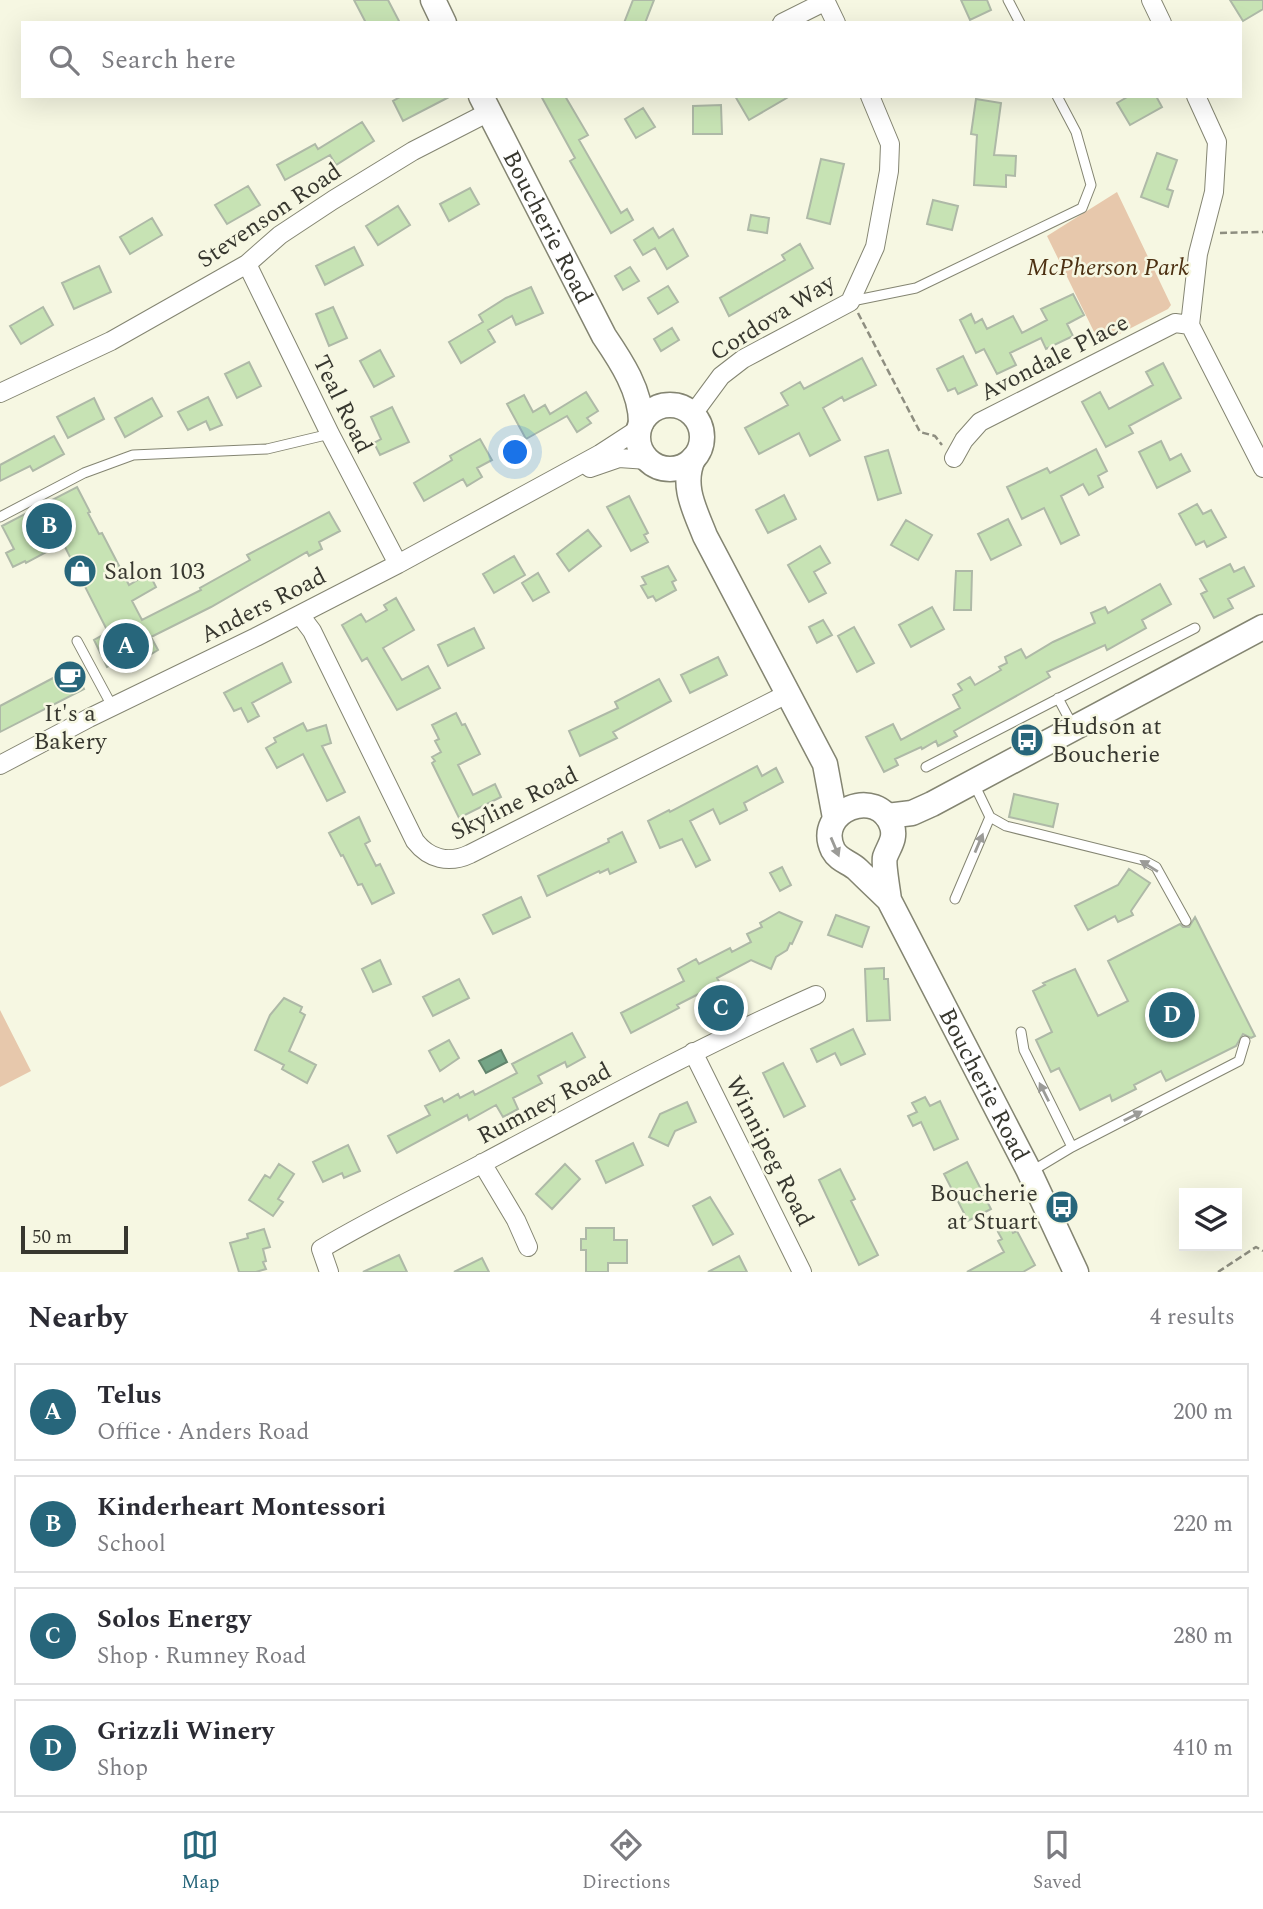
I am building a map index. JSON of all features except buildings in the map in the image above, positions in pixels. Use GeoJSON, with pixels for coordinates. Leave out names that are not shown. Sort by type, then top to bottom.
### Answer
{"type":"FeatureCollection","features":[{"type":"Feature","properties":{"kind":"main road"},"geometry":{"type":"LineString","coordinates":[[433,0],[443,21]]}},
{"type":"Feature","properties":{"kind":"main road","name":"Boucherie Road"},"geometry":{"type":"LineString","coordinates":[[485,104],[604,336],[618,357],[641,409],[640,425]]}},
{"type":"Feature","properties":{"kind":"main road","name":"Boucherie Road"},"geometry":{"type":"LineString","coordinates":[[618,357],[682,409]]}},
{"type":"Feature","properties":{"kind":"main road"},"geometry":{"type":"LineString","coordinates":[[682,409],[698,421],[703,437],[698,453],[676,469],[652,463],[639,445],[640,425],[651,411],[682,409]]}},
{"type":"Feature","properties":{"kind":"main road","name":"Boucherie Road"},"geometry":{"type":"LineString","coordinates":[[693,459],[689,470],[688,490],[705,536],[825,764],[835,818],[830,835],[832,847],[841,860],[855,867],[889,900],[1029,1173],[1076,1272]]}},
{"type":"Feature","properties":{"kind":"main road","name":"Boucherie Road"},"geometry":{"type":"LineString","coordinates":[[652,463],[705,536]]}},
{"type":"Feature","properties":{"kind":"main road"},"geometry":{"type":"LineString","coordinates":[[835,818],[849,807],[912,813],[1263,627]]}},
{"type":"Feature","properties":{"kind":"main road"},"geometry":{"type":"LineString","coordinates":[[855,867],[873,865],[976,788],[1072,729]]}},
{"type":"Feature","properties":{"kind":"main road","name":"Boucherie Road"},"geometry":{"type":"LineString","coordinates":[[825,764],[892,826],[888,852],[889,900]]}},
{"type":"Feature","properties":{"kind":"street"},"geometry":{"type":"LineString","coordinates":[[1151,0],[1161,21]]}},
{"type":"Feature","properties":{"kind":"street"},"geometry":{"type":"LineString","coordinates":[[786,21],[825,1],[835,21]]}},
{"type":"Feature","properties":{"kind":"street","name":"Cordova Way"},"geometry":{"type":"LineString","coordinates":[[682,409],[743,359],[850,302],[875,247],[889,171],[890,144],[871,98]]}},
{"type":"Feature","properties":{"kind":"street"},"geometry":{"type":"LineString","coordinates":[[1197,98],[1217,142],[1214,192],[1198,254],[1191,325],[1263,468]]}},
{"type":"Feature","properties":{"kind":"street","name":"Stevenson Road"},"geometry":{"type":"LineString","coordinates":[[1,393],[111,341],[247,264],[280,235],[485,104]]}},
{"type":"Feature","properties":{"kind":"street","name":"Teal Road"},"geometry":{"type":"LineString","coordinates":[[247,264],[330,434],[398,564]]}},
{"type":"Feature","properties":{"kind":"street","name":"Avondale Place"},"geometry":{"type":"LineString","coordinates":[[954,458],[964,440],[981,422],[1175,323],[1191,325]]}},
{"type":"Feature","properties":{"kind":"street","name":"Anders Road"},"geometry":{"type":"LineString","coordinates":[[0,765],[112,706],[398,564],[607,450],[640,425]]}},
{"type":"Feature","properties":{"kind":"street","name":"Anders Road"},"geometry":{"type":"LineString","coordinates":[[547,482],[619,458],[652,463]]}},
{"type":"Feature","properties":{"kind":"street","name":"Skyline Road"},"geometry":{"type":"LineString","coordinates":[[300,615],[312,631],[415,841],[424,851],[443,859],[457,859],[470,854],[787,694]]}},
{"type":"Feature","properties":{"kind":"street","name":"Rumney Road"},"geometry":{"type":"LineString","coordinates":[[330,1272],[321,1249],[370,1219],[693,1052],[816,995]]}},
{"type":"Feature","properties":{"kind":"street","name":"Winnipeg Road"},"geometry":{"type":"LineString","coordinates":[[693,1052],[803,1272]]}},
{"type":"Feature","properties":{"kind":"street"},"geometry":{"type":"LineString","coordinates":[[482,1163],[516,1220],[528,1247]]}},
{"type":"Feature","properties":{"kind":"lane"},"geometry":{"type":"LineString","coordinates":[[1008,0],[1019,21]]}},
{"type":"Feature","properties":{"kind":"lane"},"geometry":{"type":"LineString","coordinates":[[850,302],[916,288],[1082,208],[1091,185],[1076,132],[1059,98]]}},
{"type":"Feature","properties":{"kind":"lane"},"geometry":{"type":"LineString","coordinates":[[0,517],[84,472],[133,455],[267,449],[330,434]]}},
{"type":"Feature","properties":{"kind":"lane"},"geometry":{"type":"LineString","coordinates":[[926,767],[1195,628]]}},
{"type":"Feature","properties":{"kind":"lane"},"geometry":{"type":"LineString","coordinates":[[77,641],[112,706]]}},
{"type":"Feature","properties":{"kind":"lane"},"geometry":{"type":"LineString","coordinates":[[1058,698],[1072,729]]}},
{"type":"Feature","properties":{"kind":"lane"},"geometry":{"type":"LineString","coordinates":[[976,788],[990,817],[1006,827],[1143,860],[1156,867],[1186,921]]}},
{"type":"Feature","properties":{"kind":"lane"},"geometry":{"type":"LineString","coordinates":[[955,899],[990,817]]}},
{"type":"Feature","properties":{"kind":"lane"},"geometry":{"type":"LineString","coordinates":[[1021,1032],[1024,1050],[1072,1147]]}},
{"type":"Feature","properties":{"kind":"lane"},"geometry":{"type":"LineString","coordinates":[[1029,1173],[1072,1147],[1239,1061],[1245,1041]]}},
{"type":"Feature","properties":{"kind":"path"},"geometry":{"type":"LineString","coordinates":[[1203,234],[1263,232]]}},
{"type":"Feature","properties":{"kind":"path"},"geometry":{"type":"LineString","coordinates":[[850,302],[866,323],[919,432],[935,436],[954,458]]}},
{"type":"Feature","properties":{"kind":"path"},"geometry":{"type":"LineString","coordinates":[[1218,1272],[1256,1247],[1263,1251]]}},
{"type":"Feature","properties":{"kind":"green space","name":"McPherson Park"},"geometry":{"type":"Polygon","coordinates":[[[1117,192],[1171,305],[1100,344],[1047,236],[1117,192]]]}},
{"type":"Feature","properties":{"kind":"green space"},"geometry":{"type":"Polygon","coordinates":[[[0,1010],[31,1071],[0,1087],[0,1010]]]}},
{"type":"Feature","properties":{"kind":"shaded area"},"geometry":{"type":"Polygon","coordinates":[[[501,1050],[507,1062],[486,1073],[479,1061],[501,1050]]]}},
{"type":"Feature","properties":{"kind":"place","name":"Kinderheart Montessori"},"geometry":{"type":"Point","coordinates":[49,526]}},
{"type":"Feature","properties":{"kind":"place","name":"Salon 103"},"geometry":{"type":"Point","coordinates":[80,571]}},
{"type":"Feature","properties":{"kind":"place","name":"Telus"},"geometry":{"type":"Point","coordinates":[126,646]}},
{"type":"Feature","properties":{"kind":"place","name":"It's a Bakery"},"geometry":{"type":"Point","coordinates":[70,677]}},
{"type":"Feature","properties":{"kind":"place","name":"Hudson at Boucherie"},"geometry":{"type":"Point","coordinates":[1027,740]}},
{"type":"Feature","properties":{"kind":"place","name":"Solos Energy"},"geometry":{"type":"Point","coordinates":[721,1008]}},
{"type":"Feature","properties":{"kind":"place","name":"Grizzli Winery"},"geometry":{"type":"Point","coordinates":[1172,1015]}},
{"type":"Feature","properties":{"kind":"place","name":"Boucherie at Stuart"},"geometry":{"type":"Point","coordinates":[1062,1207]}}]}
